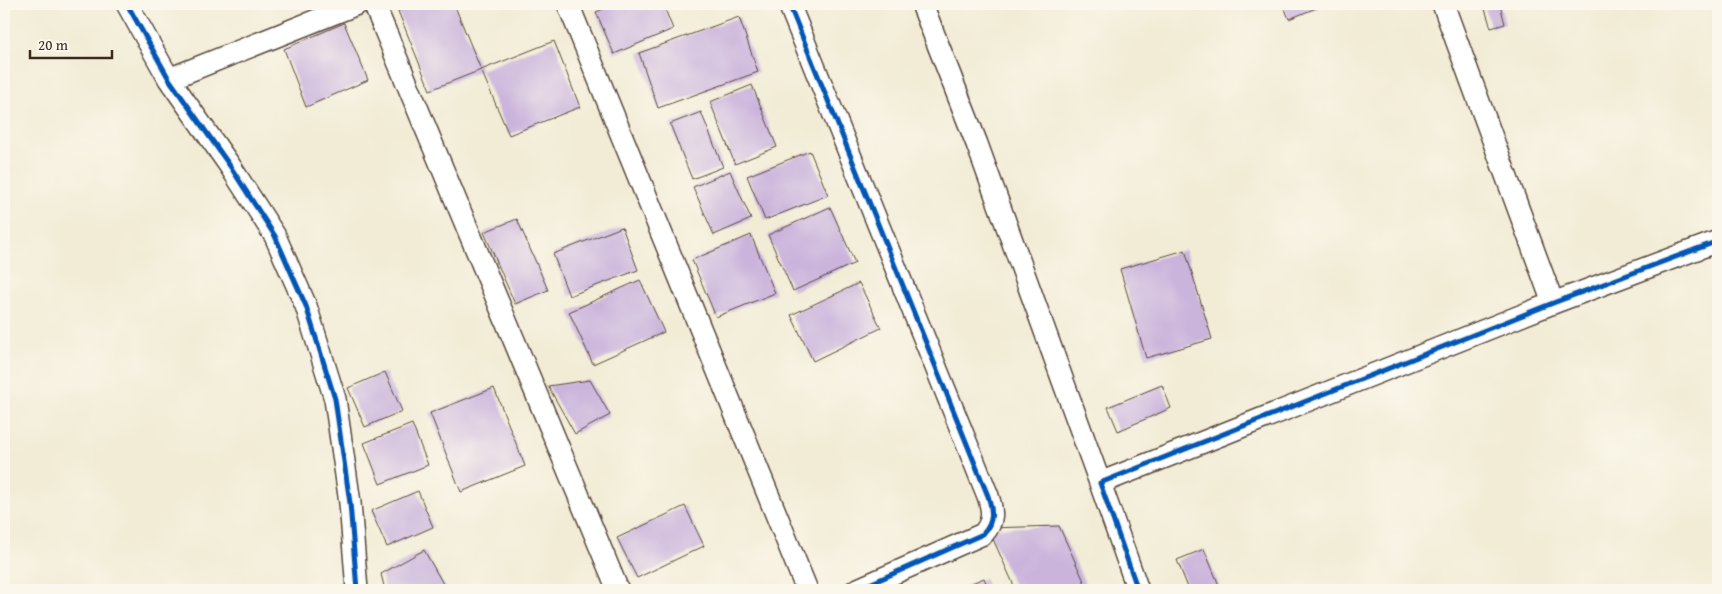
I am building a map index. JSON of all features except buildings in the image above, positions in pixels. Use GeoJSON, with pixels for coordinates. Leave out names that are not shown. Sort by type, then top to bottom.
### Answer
{"type":"FeatureCollection","features":[{"type":"Feature","properties":{"kind":"street"},"geometry":{"type":"LineString","coordinates":[[127,4],[170,79],[230,166],[275,236],[306,306],[334,399],[350,503],[357,590]]}},
{"type":"Feature","properties":{"kind":"street"},"geometry":{"type":"LineString","coordinates":[[170,79],[357,4]]}},
{"type":"Feature","properties":{"kind":"street"},"geometry":{"type":"LineString","coordinates":[[374,4],[618,590]]}},
{"type":"Feature","properties":{"kind":"street"},"geometry":{"type":"LineString","coordinates":[[568,4],[807,590]]}},
{"type":"Feature","properties":{"kind":"street"},"geometry":{"type":"LineString","coordinates":[[788,4],[942,380],[991,506],[992,517],[988,528],[983,534],[856,590]]}},
{"type":"Feature","properties":{"kind":"street"},"geometry":{"type":"LineString","coordinates":[[922,4],[977,144],[1138,590]]}},
{"type":"Feature","properties":{"kind":"street"},"geometry":{"type":"LineString","coordinates":[[1443,4],[1553,303]]}},
{"type":"Feature","properties":{"kind":"street"},"geometry":{"type":"LineString","coordinates":[[1100,484],[1553,303],[1718,241]]}},
{"type":"Feature","properties":{"kind":"cycle path"},"geometry":{"type":"LineString","coordinates":[[127,4],[169,79],[230,166],[275,236],[306,306],[335,399],[350,503],[357,590]]}},
{"type":"Feature","properties":{"kind":"cycle path"},"geometry":{"type":"LineString","coordinates":[[789,4],[988,496],[992,511],[991,521],[983,534],[856,590]]}},
{"type":"Feature","properties":{"kind":"cycle path"},"geometry":{"type":"LineString","coordinates":[[1138,590],[1100,483],[1553,303],[1718,241]]}}]}
